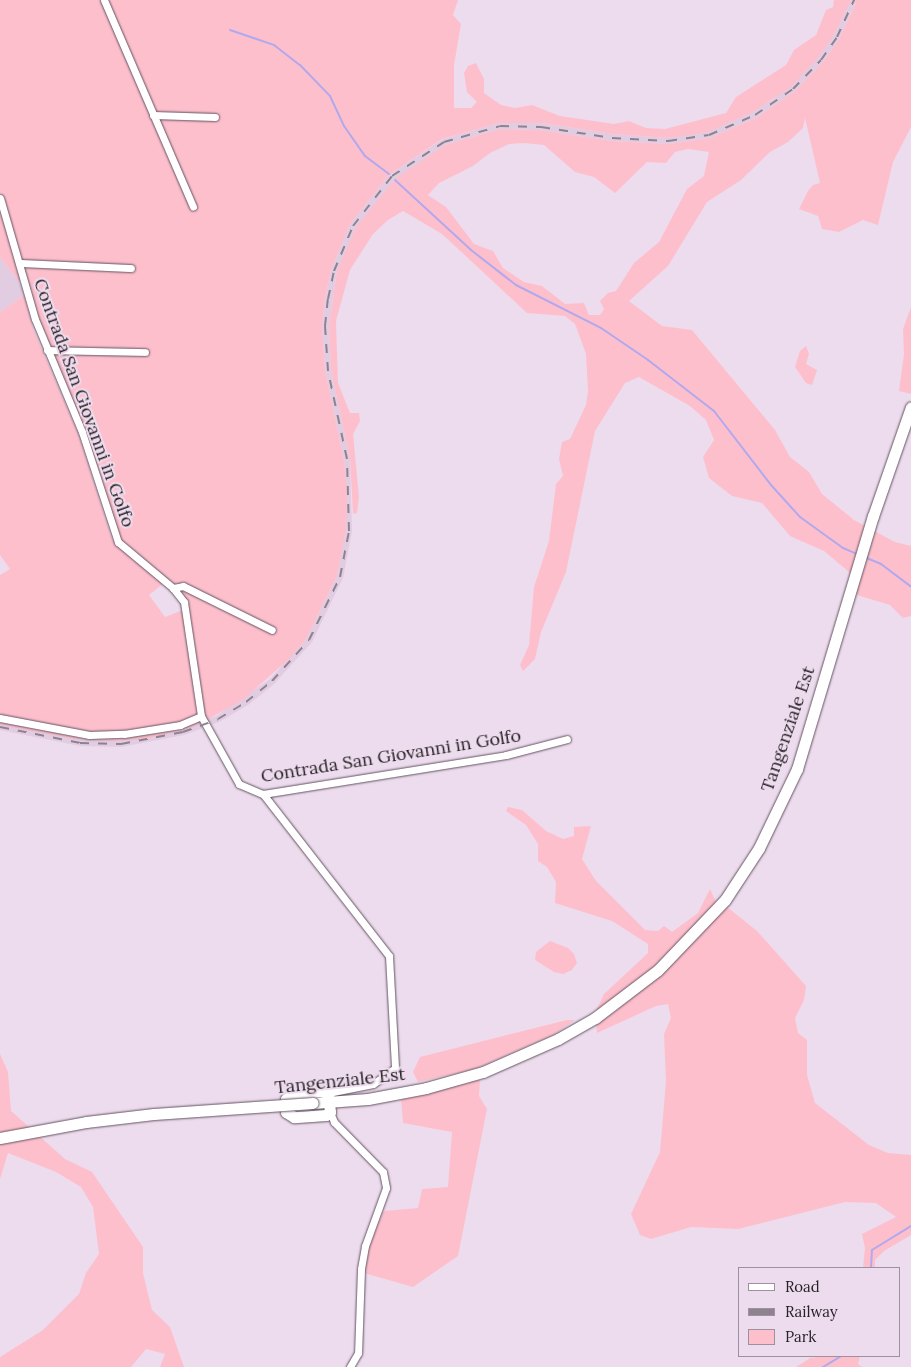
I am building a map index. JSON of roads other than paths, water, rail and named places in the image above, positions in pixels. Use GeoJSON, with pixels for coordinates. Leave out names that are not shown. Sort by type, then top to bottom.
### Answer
{"type":"FeatureCollection","features":[{"type":"Feature","properties":{"kind":"main road","name":"Tangenziale Est"},"geometry":{"type":"LineString","coordinates":[[0,1138],[86,1122],[154,1114],[330,1103],[391,1095],[483,1072],[558,1039],[615,1004],[658,970],[725,900],[759,848],[797,769],[873,516],[911,407]]}},
{"type":"Feature","properties":{"kind":"street"},"geometry":{"type":"LineString","coordinates":[[104,0],[193,207]]}},
{"type":"Feature","properties":{"kind":"street"},"geometry":{"type":"LineString","coordinates":[[153,115],[215,117]]}},
{"type":"Feature","properties":{"kind":"street","name":"Contrada San Giovanni in Golfo"},"geometry":{"type":"LineString","coordinates":[[0,198],[47,350],[82,432],[118,542],[173,588],[184,602],[201,716],[239,784],[263,794],[496,757],[567,739]]}},
{"type":"Feature","properties":{"kind":"street"},"geometry":{"type":"LineString","coordinates":[[19,263],[131,268]]}},
{"type":"Feature","properties":{"kind":"street"},"geometry":{"type":"LineString","coordinates":[[47,350],[145,352]]}},
{"type":"Feature","properties":{"kind":"street"},"geometry":{"type":"LineString","coordinates":[[173,588],[183,586],[272,630]]}},
{"type":"Feature","properties":{"kind":"street"},"geometry":{"type":"LineString","coordinates":[[0,718],[89,735],[124,734],[163,728],[201,716]]}},
{"type":"Feature","properties":{"kind":"street"},"geometry":{"type":"LineString","coordinates":[[263,794],[389,956],[395,1068],[373,1084],[330,1103],[334,1122],[383,1172],[386,1188],[365,1246],[360,1269],[358,1353],[350,1367]]}},
{"type":"Feature","properties":{"kind":"waterway"},"geometry":{"type":"LineString","coordinates":[[230,30],[274,45],[300,65],[330,96],[344,126],[365,156],[389,174]]}},
{"type":"Feature","properties":{"kind":"waterway"},"geometry":{"type":"LineString","coordinates":[[395,180],[471,250],[516,285],[601,328],[648,360],[714,411],[771,485],[800,517],[843,548],[857,554]]}},
{"type":"Feature","properties":{"kind":"waterway"},"geometry":{"type":"LineString","coordinates":[[864,557],[881,564],[911,587]]}},
{"type":"Feature","properties":{"kind":"waterway"},"geometry":{"type":"LineString","coordinates":[[871,1267],[872,1250],[911,1226]]}},
{"type":"Feature","properties":{"kind":"waterway"},"geometry":{"type":"LineString","coordinates":[[823,1367],[839,1357]]}},
{"type":"Feature","properties":{"kind":"railway"},"geometry":{"type":"LineString","coordinates":[[0,727],[80,743],[121,744],[183,732],[218,719],[246,702],[272,681],[309,640],[340,577],[349,531],[347,459],[328,371],[325,326],[328,299],[334,271],[353,226],[392,176],[444,142],[500,126],[541,127],[612,138],[668,141],[709,135],[755,115],[793,89],[821,60],[837,37],[854,0]]}}]}
